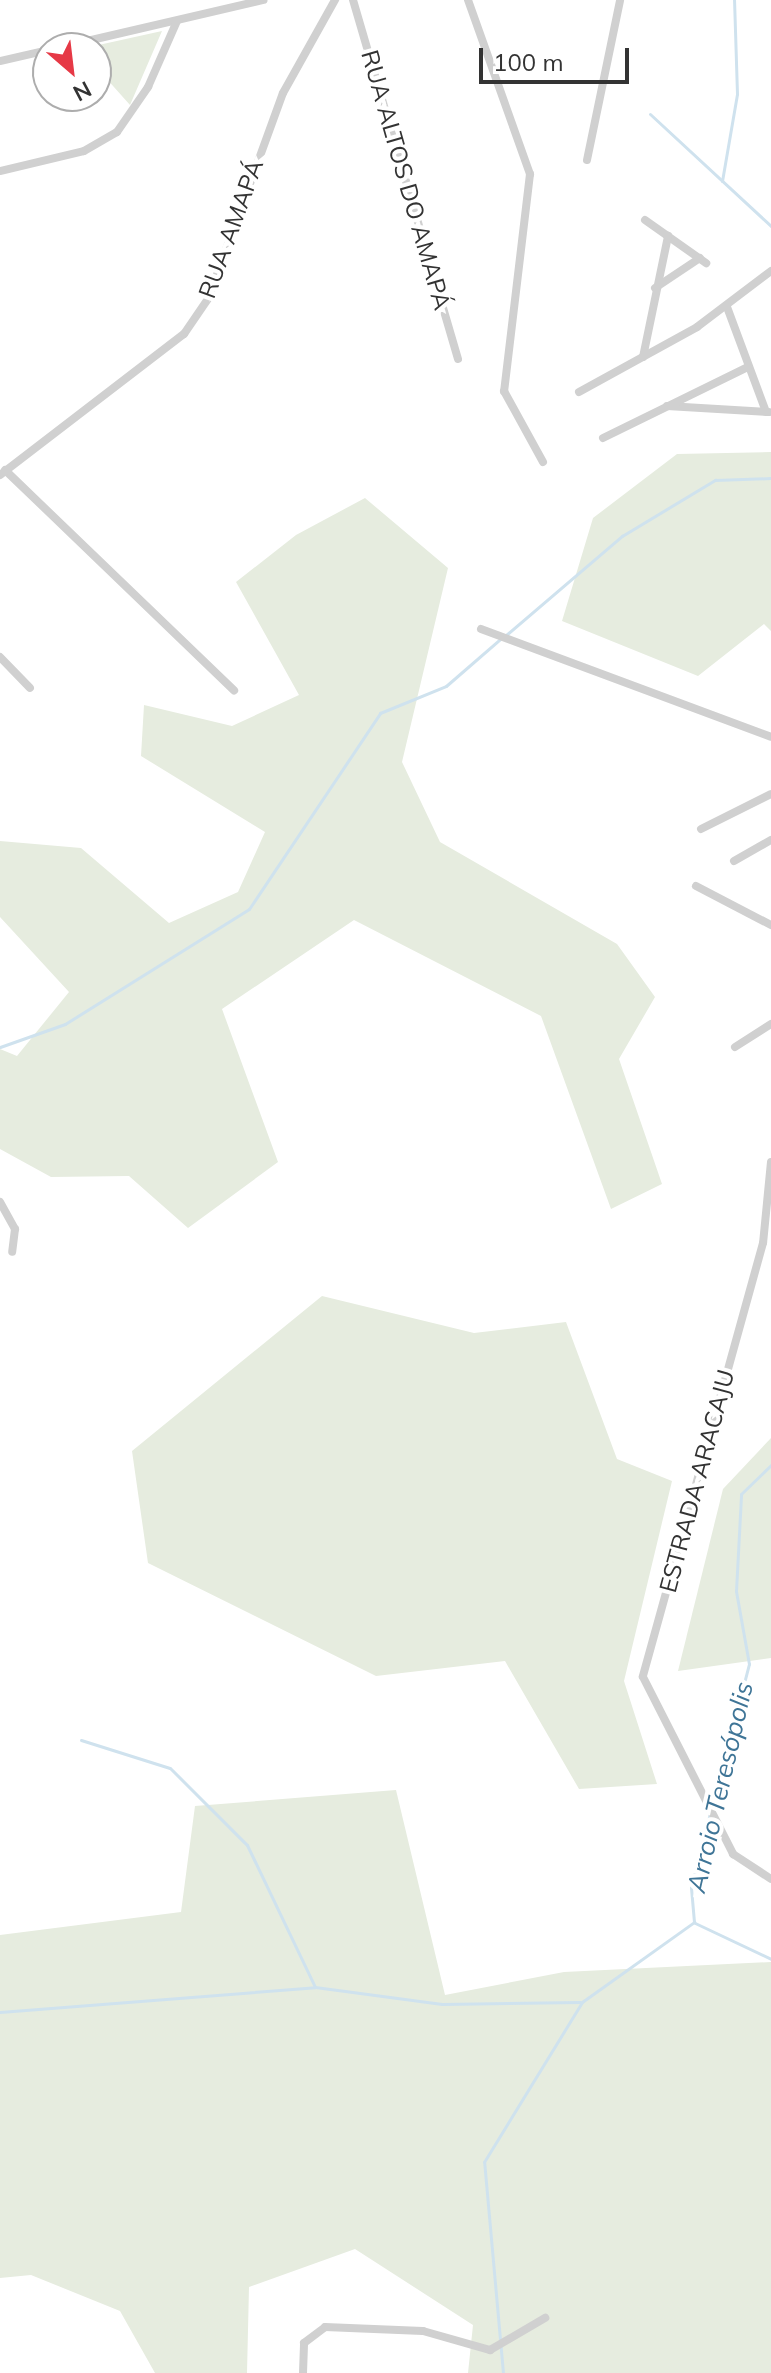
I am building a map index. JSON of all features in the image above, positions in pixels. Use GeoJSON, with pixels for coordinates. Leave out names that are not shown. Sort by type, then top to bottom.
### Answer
{"type":"FeatureCollection","features":[{"type":"Feature","properties":{"kind":"street"},"geometry":{"type":"LineString","coordinates":[[112,36],[263,0]]}},
{"type":"Feature","properties":{"kind":"street","name":"RUA AMAPÁ"},"geometry":{"type":"LineString","coordinates":[[3,473],[184,334],[208,299],[283,93],[335,0]]}},
{"type":"Feature","properties":{"kind":"street","name":"RUA ALTOS DO AMAPÁ"},"geometry":{"type":"LineString","coordinates":[[353,0],[458,359]]}},
{"type":"Feature","properties":{"kind":"street"},"geometry":{"type":"LineString","coordinates":[[468,0],[530,174],[504,391],[543,462]]}},
{"type":"Feature","properties":{"kind":"street"},"geometry":{"type":"LineString","coordinates":[[587,160],[620,0]]}},
{"type":"Feature","properties":{"kind":"street"},"geometry":{"type":"LineString","coordinates":[[0,171],[84,151],[117,132],[148,87],[177,21]]}},
{"type":"Feature","properties":{"kind":"street"},"geometry":{"type":"LineString","coordinates":[[0,61],[32,54]]}},
{"type":"Feature","properties":{"kind":"street"},"geometry":{"type":"LineString","coordinates":[[645,220],[703,260],[655,288]]}},
{"type":"Feature","properties":{"kind":"street"},"geometry":{"type":"LineString","coordinates":[[643,357],[668,236]]}},
{"type":"Feature","properties":{"kind":"street"},"geometry":{"type":"LineString","coordinates":[[579,392],[727,307],[770,275]]}},
{"type":"Feature","properties":{"kind":"street"},"geometry":{"type":"LineString","coordinates":[[666,406],[768,412],[727,307]]}},
{"type":"Feature","properties":{"kind":"street"},"geometry":{"type":"LineString","coordinates":[[603,438],[748,367]]}},
{"type":"Feature","properties":{"kind":"street"},"geometry":{"type":"LineString","coordinates":[[3,473],[234,690]]}},
{"type":"Feature","properties":{"kind":"street"},"geometry":{"type":"LineString","coordinates":[[481,629],[771,737]]}},
{"type":"Feature","properties":{"kind":"street"},"geometry":{"type":"LineString","coordinates":[[0,657],[30,688]]}},
{"type":"Feature","properties":{"kind":"street"},"geometry":{"type":"LineString","coordinates":[[701,829],[771,794]]}},
{"type":"Feature","properties":{"kind":"street"},"geometry":{"type":"LineString","coordinates":[[734,861],[771,840]]}},
{"type":"Feature","properties":{"kind":"street"},"geometry":{"type":"LineString","coordinates":[[696,886],[771,925]]}},
{"type":"Feature","properties":{"kind":"street"},"geometry":{"type":"LineString","coordinates":[[735,1047],[771,1024]]}},
{"type":"Feature","properties":{"kind":"street","name":"ESTRADA ARACAJU"},"geometry":{"type":"LineString","coordinates":[[771,1162],[763,1243],[643,1677],[733,1854],[771,1879]]}},
{"type":"Feature","properties":{"kind":"street"},"geometry":{"type":"LineString","coordinates":[[0,1202],[15,1229],[12,1252]]}},
{"type":"Feature","properties":{"kind":"street"},"geometry":{"type":"LineString","coordinates":[[303,2373],[304,2343],[325,2327],[423,2331],[490,2350],[545,2318]]}},
{"type":"Feature","properties":{"kind":"shaded area"},"geometry":{"type":"Polygon","coordinates":[[[162,31],[130,105],[112,85],[112,42],[162,31]]]}},
{"type":"Feature","properties":{"kind":"shaded area"},"geometry":{"type":"Polygon","coordinates":[[[771,452],[771,631],[764,624],[698,676],[562,621],[593,518],[677,454],[771,452]]]}},
{"type":"Feature","properties":{"kind":"shaded area"},"geometry":{"type":"Polygon","coordinates":[[[365,498],[448,568],[402,762],[440,842],[617,944],[655,997],[619,1059],[662,1184],[611,1209],[541,1016],[354,920],[222,1009],[278,1162],[188,1228],[129,1176],[51,1177],[0,1149],[0,1049],[17,1056],[69,992],[0,917],[0,841],[81,848],[169,923],[238,892],[265,832],[141,756],[144,705],[232,726],[299,695],[236,582],[296,535],[365,498]]]}},
{"type":"Feature","properties":{"kind":"shaded area"},"geometry":{"type":"Polygon","coordinates":[[[322,1296],[474,1333],[566,1322],[617,1459],[672,1481],[624,1681],[657,1784],[579,1789],[505,1661],[376,1676],[148,1563],[132,1451],[322,1296]]]}},
{"type":"Feature","properties":{"kind":"shaded area"},"geometry":{"type":"Polygon","coordinates":[[[771,1438],[771,1658],[678,1671],[723,1489],[771,1438]]]}},
{"type":"Feature","properties":{"kind":"shaded area"},"geometry":{"type":"Polygon","coordinates":[[[396,1790],[445,1995],[564,1972],[771,1962],[771,2373],[468,2373],[473,2325],[355,2249],[249,2287],[247,2373],[155,2373],[120,2311],[31,2275],[0,2278],[0,1935],[181,1912],[195,1806],[396,1790]]]}},
{"type":"Feature","properties":{"kind":"waterway"},"geometry":{"type":"LineString","coordinates":[[722,181],[737,94],[734,0]]}},
{"type":"Feature","properties":{"kind":"waterway"},"geometry":{"type":"LineString","coordinates":[[650,114],[771,226]]}},
{"type":"Feature","properties":{"kind":"waterway"},"geometry":{"type":"LineString","coordinates":[[506,635],[622,536],[715,480],[771,478]]}},
{"type":"Feature","properties":{"kind":"waterway"},"geometry":{"type":"LineString","coordinates":[[0,1047],[65,1024],[249,909],[380,713],[446,686],[500,639]]}},
{"type":"Feature","properties":{"kind":"waterway","name":"Arroio Teresópolis"},"geometry":{"type":"LineString","coordinates":[[712,1806],[749,1664],[736,1591],[741,1494],[771,1465]]}},
{"type":"Feature","properties":{"kind":"waterway"},"geometry":{"type":"LineString","coordinates":[[81,1740],[170,1768],[247,1845],[315,1987]]}},
{"type":"Feature","properties":{"kind":"waterway","name":"Arroio Teresópolis"},"geometry":{"type":"LineString","coordinates":[[503,2373],[484,2162],[582,2002],[694,1922],[691,1887],[710,1813]]}},
{"type":"Feature","properties":{"kind":"waterway"},"geometry":{"type":"LineString","coordinates":[[695,1923],[771,1959]]}},
{"type":"Feature","properties":{"kind":"waterway"},"geometry":{"type":"LineString","coordinates":[[0,2012],[315,1987],[442,2004],[580,2002]]}}]}
